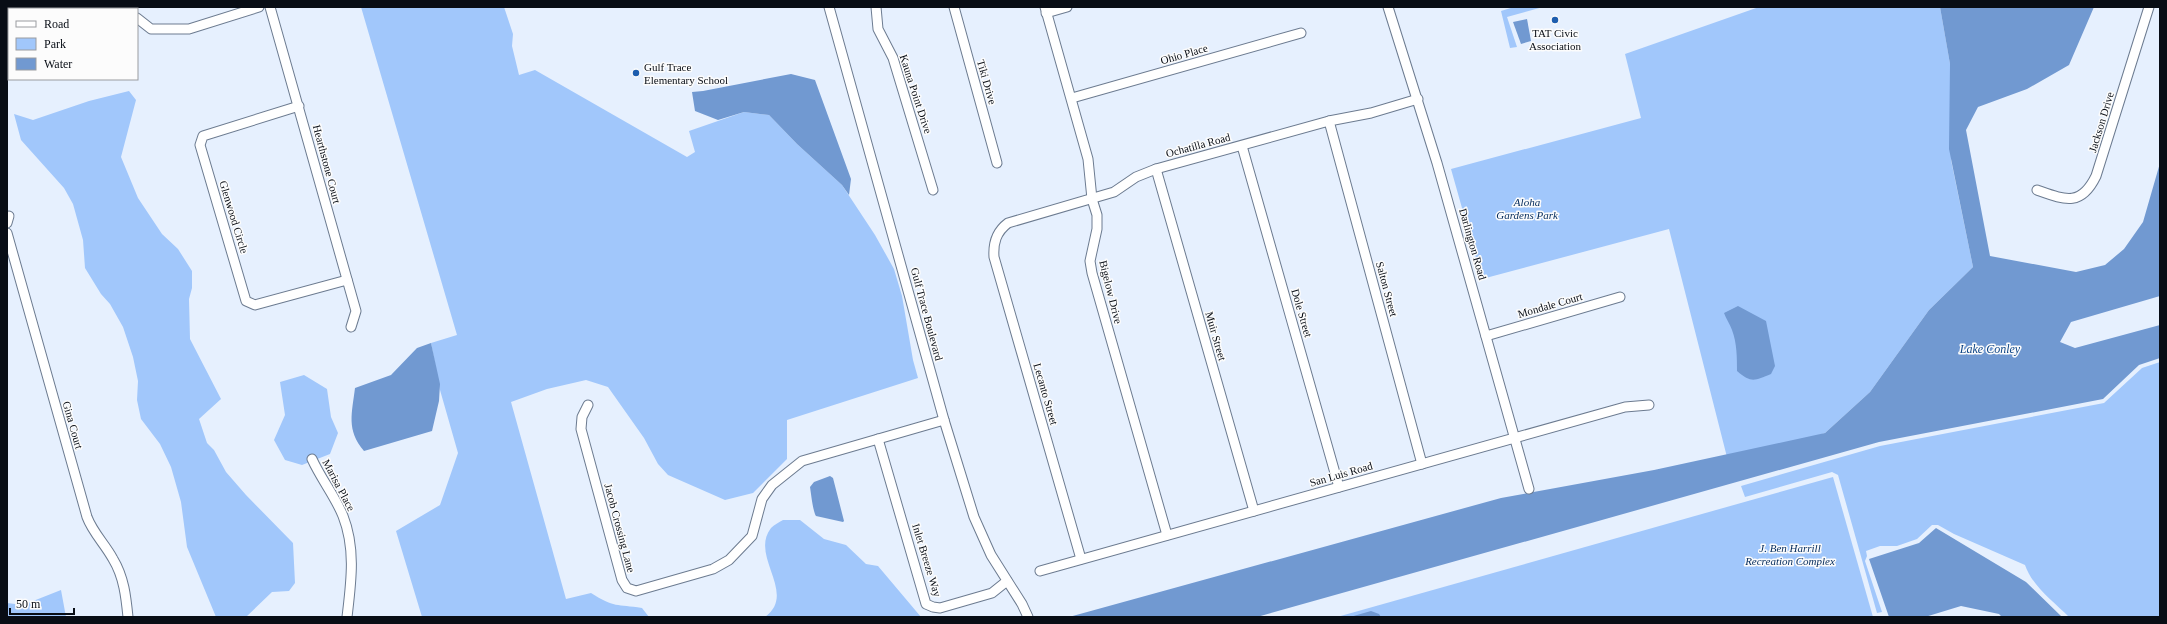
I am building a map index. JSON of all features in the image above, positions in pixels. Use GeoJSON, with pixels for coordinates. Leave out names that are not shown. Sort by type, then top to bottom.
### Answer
{"type":"FeatureCollection","features":[{"type":"Feature","properties":{"kind":"street"},"geometry":{"type":"LineString","coordinates":[[138,19],[151,28],[188,29],[259,7]]}},
{"type":"Feature","properties":{"kind":"street","name":"Hearthstone Court"},"geometry":{"type":"LineString","coordinates":[[270,7],[356,311],[351,328]]}},
{"type":"Feature","properties":{"kind":"street","name":"Gulf Trace Boulevard"},"geometry":{"type":"LineString","coordinates":[[829,7],[944,420],[974,517],[991,555],[1028,617]]}},
{"type":"Feature","properties":{"kind":"street","name":"Kauna Point Drive"},"geometry":{"type":"LineString","coordinates":[[876,7],[878,29],[893,58],[934,190]]}},
{"type":"Feature","properties":{"kind":"street","name":"Tiki Drive"},"geometry":{"type":"LineString","coordinates":[[954,7],[997,163]]}},
{"type":"Feature","properties":{"kind":"street"},"geometry":{"type":"LineString","coordinates":[[1045,10],[1067,7]]}},
{"type":"Feature","properties":{"kind":"street","name":"Darlington Road"},"geometry":{"type":"LineString","coordinates":[[1388,7],[1405,65],[1418,99],[1514,438],[1530,488]]}},
{"type":"Feature","properties":{"kind":"street","name":"Jackson Drive"},"geometry":{"type":"LineString","coordinates":[[2037,190],[2063,199],[2072,199],[2090,189],[2096,176],[2150,7]]}},
{"type":"Feature","properties":{"kind":"street","name":"Bigelow Drive"},"geometry":{"type":"LineString","coordinates":[[1045,10],[1072,98],[1088,159],[1092,199],[1097,215],[1097,229],[1090,261],[1092,273],[1167,535]]}},
{"type":"Feature","properties":{"kind":"street","name":"Ohio Place"},"geometry":{"type":"LineString","coordinates":[[1072,98],[1301,33]]}},
{"type":"Feature","properties":{"kind":"street","name":"Ochatilla Road"},"geometry":{"type":"LineString","coordinates":[[996,236],[1000,229],[1008,223],[1114,192],[1136,177],[1156,169],[1329,121],[1371,113],[1418,99]]}},
{"type":"Feature","properties":{"kind":"street","name":"Glenwood Circle"},"geometry":{"type":"LineString","coordinates":[[299,106],[203,136],[200,145],[246,300],[255,305],[347,280]]}},
{"type":"Feature","properties":{"kind":"street","name":"Salton Street"},"geometry":{"type":"LineString","coordinates":[[1329,121],[1422,464]]}},
{"type":"Feature","properties":{"kind":"street","name":"Dole Street"},"geometry":{"type":"LineString","coordinates":[[1242,146],[1339,487]]}},
{"type":"Feature","properties":{"kind":"street","name":"Muir Street"},"geometry":{"type":"LineString","coordinates":[[1156,169],[1254,511]]}},
{"type":"Feature","properties":{"kind":"street","name":"Gina Court"},"geometry":{"type":"LineString","coordinates":[[7,233],[87,517],[96,535],[113,558],[121,574],[128,617]]}},
{"type":"Feature","properties":{"kind":"street","name":"Lecanto Street"},"geometry":{"type":"LineString","coordinates":[[996,236],[994,257],[1081,559]]}},
{"type":"Feature","properties":{"kind":"street","name":"Mondale Court"},"geometry":{"type":"LineString","coordinates":[[1486,336],[1620,297]]}},
{"type":"Feature","properties":{"kind":"street","name":"Jacob Crossing Lane"},"geometry":{"type":"LineString","coordinates":[[588,405],[582,418],[581,429],[622,580],[628,588],[636,591],[712,569],[729,560],[752,536],[762,499],[772,485],[802,461],[944,420]]}},
{"type":"Feature","properties":{"kind":"street","name":"San Luis Road"},"geometry":{"type":"LineString","coordinates":[[1040,571],[1625,407],[1649,405]]}},
{"type":"Feature","properties":{"kind":"street","name":"Inlet Breeze Way"},"geometry":{"type":"LineString","coordinates":[[878,440],[926,604],[940,608],[992,593],[1007,581]]}},
{"type":"Feature","properties":{"kind":"street","name":"Marisa Place"},"geometry":{"type":"LineString","coordinates":[[312,459],[337,504],[347,530],[352,563],[347,617]]}},
{"type":"Feature","properties":{"kind":"green space"},"geometry":{"type":"Polygon","coordinates":[[[361,7],[504,7],[513,34],[512,46],[519,75],[535,70],[687,157],[695,152],[689,131],[744,112],[769,115],[797,144],[842,185],[875,235],[894,269],[902,296],[913,360],[918,378],[787,420],[787,459],[753,493],[725,500],[668,475],[658,464],[644,438],[608,387],[586,380],[547,389],[511,402],[566,599],[591,593],[611,603],[642,608],[649,617],[422,617],[396,531],[440,505],[458,453],[440,390],[431,343],[457,335],[361,7]]]}},
{"type":"Feature","properties":{"kind":"green space"},"geometry":{"type":"Polygon","coordinates":[[[1514,7],[1543,7],[1507,17],[1517,47],[1510,48],[1501,11],[1514,7]]]}},
{"type":"Feature","properties":{"kind":"green space","name":"Aloha Gardens Park"},"geometry":{"type":"Polygon","coordinates":[[[1759,7],[1940,7],[1950,64],[1951,160],[1973,267],[1929,310],[1870,392],[1825,433],[1729,465],[1669,229],[1482,279],[1451,169],[1641,118],[1625,54],[1759,7]]]}},
{"type":"Feature","properties":{"kind":"green space"},"geometry":{"type":"Polygon","coordinates":[[[129,91],[136,100],[121,157],[138,198],[162,234],[178,249],[192,271],[192,288],[189,299],[190,339],[221,399],[199,419],[207,443],[214,450],[226,472],[246,495],[293,543],[295,583],[289,591],[272,592],[246,617],[216,617],[187,547],[181,502],[171,467],[160,444],[141,419],[137,400],[138,381],[133,357],[123,327],[110,304],[101,294],[85,268],[83,240],[73,204],[64,188],[21,140],[14,114],[33,120],[89,101],[129,91]]]}},
{"type":"Feature","properties":{"kind":"green space"},"geometry":{"type":"Polygon","coordinates":[[[2160,362],[2160,617],[2069,617],[2038,587],[2028,573],[2025,565],[1954,534],[1938,525],[1932,525],[1917,539],[1897,546],[1880,546],[1866,551],[1867,556],[1865,561],[1882,612],[1877,613],[1838,475],[1832,472],[1745,497],[1741,486],[1880,446],[2104,403],[2142,368],[2160,362]]]}},
{"type":"Feature","properties":{"kind":"green space"},"geometry":{"type":"Polygon","coordinates":[[[304,375],[327,389],[331,417],[338,433],[330,454],[302,465],[285,460],[274,440],[285,415],[280,382],[304,375]]]}},
{"type":"Feature","properties":{"kind":"green space","name":"J. Ben Harrill Recreation Complex"},"geometry":{"type":"Polygon","coordinates":[[[1833,477],[1873,617],[1337,617],[1833,477]]]}},
{"type":"Feature","properties":{"kind":"green space"},"geometry":{"type":"Polygon","coordinates":[[[783,520],[800,520],[824,539],[846,545],[866,564],[878,566],[921,617],[765,617],[774,607],[777,597],[776,586],[765,550],[766,539],[771,528],[783,520]]]}},
{"type":"Feature","properties":{"kind":"green space"},"geometry":{"type":"Polygon","coordinates":[[[61,590],[66,617],[7,617],[7,603],[23,605],[61,590]]]}},
{"type":"Feature","properties":{"kind":"water","name":"Lake Conley"},"geometry":{"type":"Polygon","coordinates":[[[1940,7],[2094,7],[2069,65],[2027,89],[1978,107],[1966,130],[1990,256],[2076,272],[2105,265],[2124,249],[2143,222],[2160,163],[2160,296],[2071,322],[2060,342],[2075,348],[2160,325],[2160,358],[2139,365],[2103,399],[1879,442],[1257,617],[1069,617],[1501,498],[1654,470],[1825,433],[1870,392],[1929,310],[1973,267],[1949,149],[1950,64],[1940,7]]]}},
{"type":"Feature","properties":{"kind":"water"},"geometry":{"type":"Polygon","coordinates":[[[1527,19],[1531,41],[1521,44],[1513,22],[1527,19]]]}},
{"type":"Feature","properties":{"kind":"water"},"geometry":{"type":"Polygon","coordinates":[[[791,74],[815,80],[851,179],[849,195],[842,185],[797,144],[769,115],[744,112],[718,120],[695,111],[692,92],[791,74]]]}},
{"type":"Feature","properties":{"kind":"water"},"geometry":{"type":"Polygon","coordinates":[[[1738,306],[1766,321],[1775,366],[1771,374],[1754,380],[1746,378],[1737,371],[1735,340],[1724,313],[1738,306]]]}},
{"type":"Feature","properties":{"kind":"water"},"geometry":{"type":"Polygon","coordinates":[[[431,343],[440,384],[439,401],[432,431],[364,451],[358,443],[352,428],[355,388],[391,375],[417,348],[431,343]]]}},
{"type":"Feature","properties":{"kind":"water"},"geometry":{"type":"Polygon","coordinates":[[[830,476],[833,478],[843,522],[816,516],[814,511],[810,487],[814,482],[830,476]]]}},
{"type":"Feature","properties":{"kind":"water"},"geometry":{"type":"Polygon","coordinates":[[[1936,528],[2026,582],[2062,617],[2002,617],[1999,614],[1961,606],[1925,617],[1889,617],[1869,559],[1919,543],[1936,528]]]}},
{"type":"Feature","properties":{"kind":"water"},"geometry":{"type":"Polygon","coordinates":[[[1371,611],[1379,614],[1381,617],[1350,617],[1371,611]]]}},
{"type":"Feature","properties":{"kind":"place","name":"TAT Civic Association"},"geometry":{"type":"Point","coordinates":[1555,20]}},
{"type":"Feature","properties":{"kind":"place","name":"Gulf Trace Elementary School"},"geometry":{"type":"Point","coordinates":[636,73]}}]}
